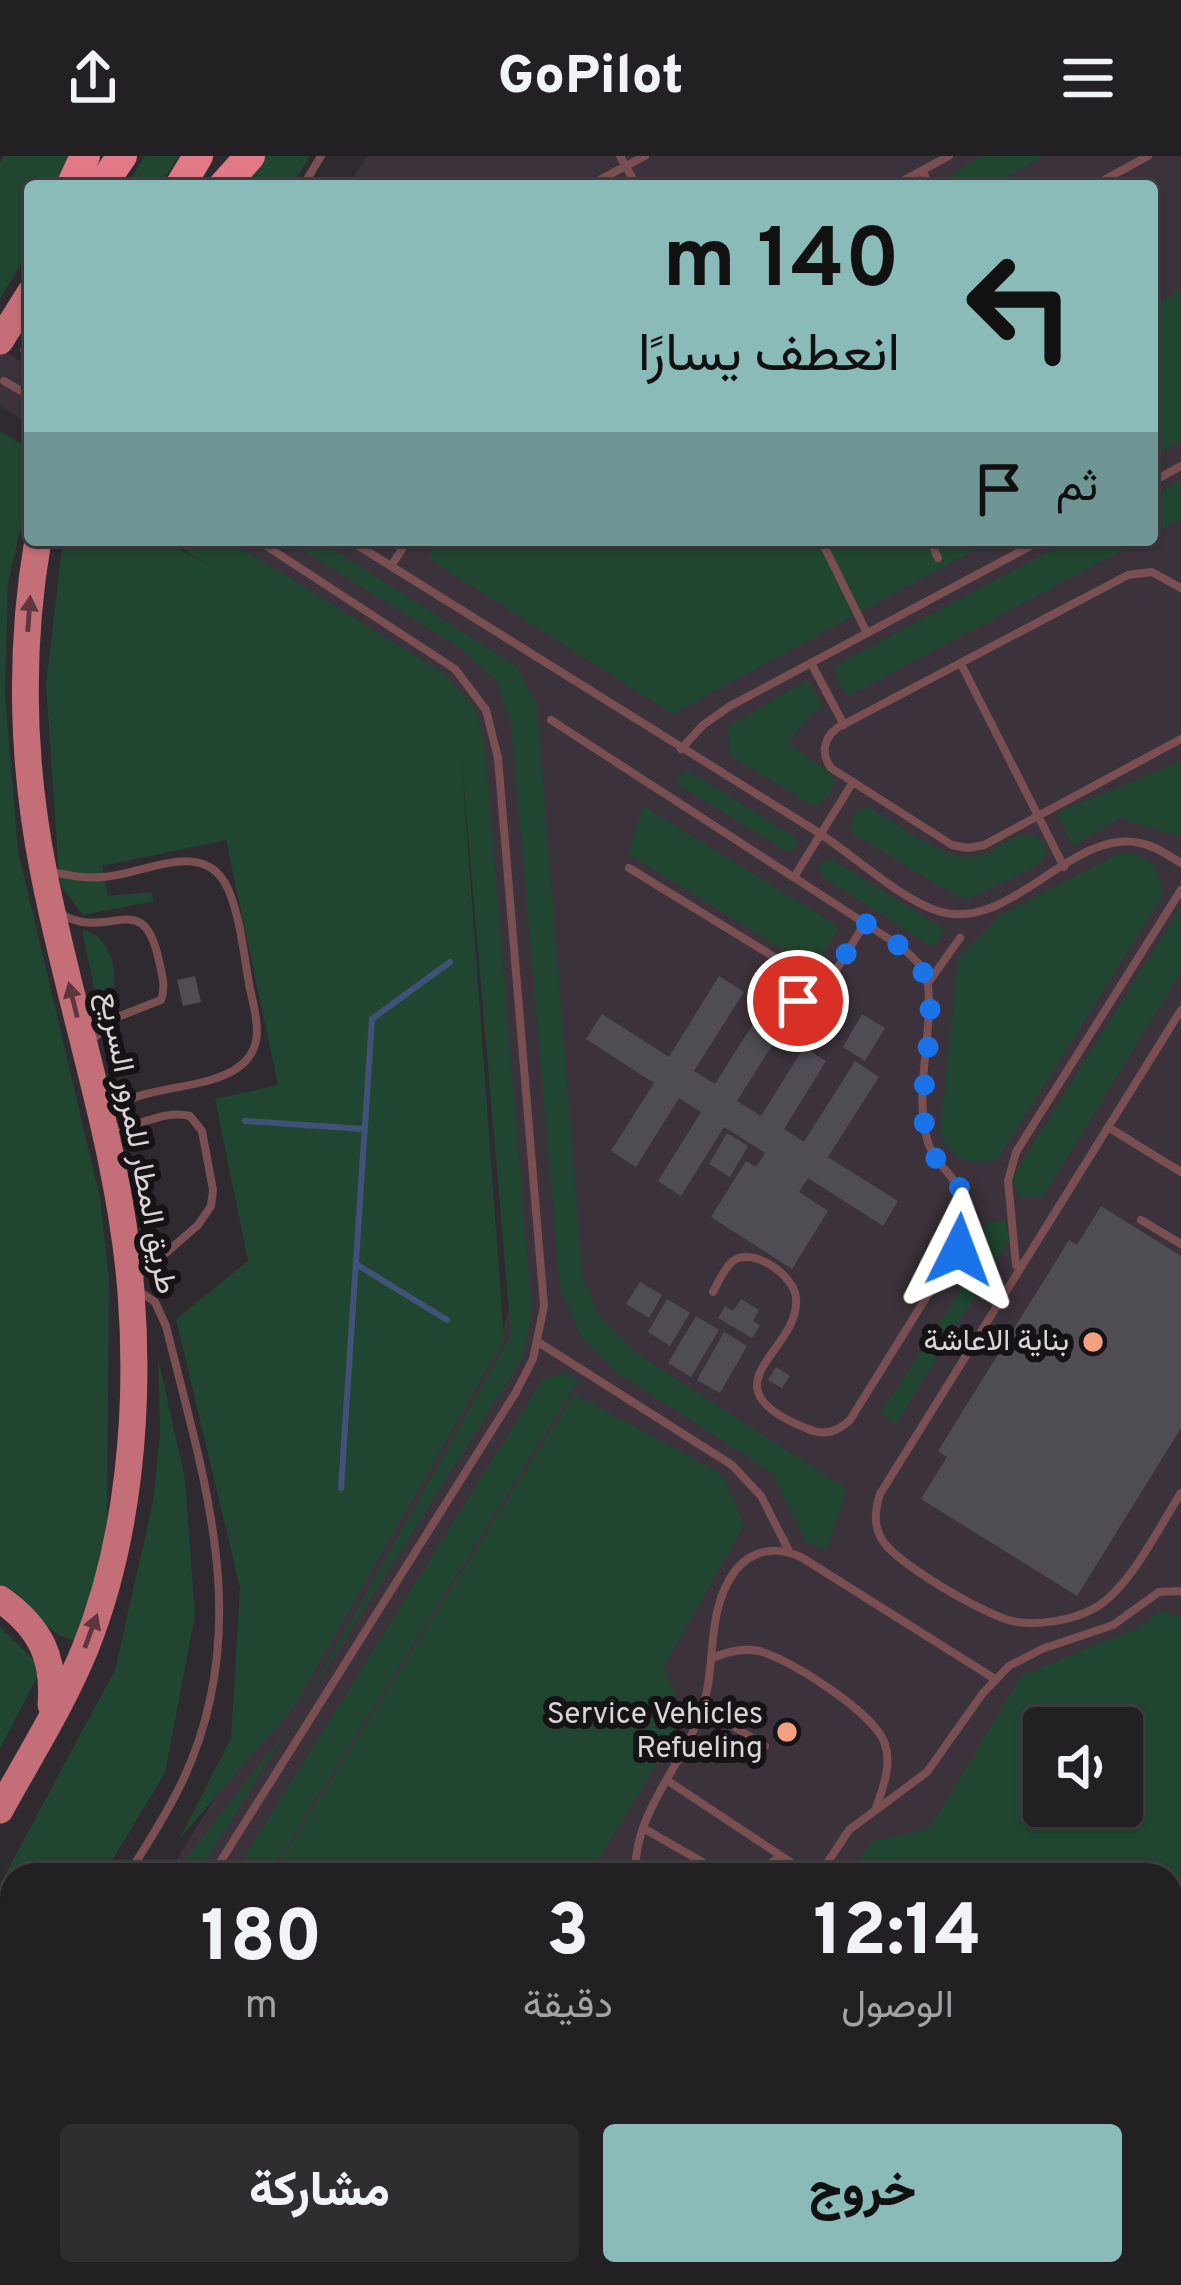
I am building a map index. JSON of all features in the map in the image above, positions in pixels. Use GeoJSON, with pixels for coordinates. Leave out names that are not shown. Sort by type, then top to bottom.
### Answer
{"type":"FeatureCollection","features":[{"type":"Feature","properties":{"kind":"highway"},"geometry":{"type":"LineString","coordinates":[[228,180],[250,156]]}},
{"type":"Feature","properties":{"kind":"main road","name":"طريق المطار للمرور السريع"},"geometry":{"type":"LineString","coordinates":[[0,1810],[83,1654],[112,1557],[131,1424],[131,1286],[33,810],[26,709],[29,607],[37,546]]}},
{"type":"Feature","properties":{"kind":"main road"},"geometry":{"type":"LineString","coordinates":[[0,1600],[34,1627],[44,1643],[52,1680],[50,1719],[44,1732]]}},
{"type":"Feature","properties":{"kind":"lane"},"geometry":{"type":"LineString","coordinates":[[620,156],[634,180]]}},
{"type":"Feature","properties":{"kind":"lane"},"geometry":{"type":"LineString","coordinates":[[599,180],[645,156]]}},
{"type":"Feature","properties":{"kind":"lane"},"geometry":{"type":"LineString","coordinates":[[905,180],[949,156]]}},
{"type":"Feature","properties":{"kind":"lane"},"geometry":{"type":"LineString","coordinates":[[1105,180],[1148,156]]}},
{"type":"Feature","properties":{"kind":"lane"},"geometry":{"type":"LineString","coordinates":[[922,171],[927,180]]}},
{"type":"Feature","properties":{"kind":"lane"},"geometry":{"type":"LineString","coordinates":[[4,381],[24,393]]}},
{"type":"Feature","properties":{"kind":"lane"},"geometry":{"type":"LineString","coordinates":[[220,1863],[516,1392],[538,1342],[544,1288],[492,725],[477,695],[442,658],[266,546]]}},
{"type":"Feature","properties":{"kind":"lane"},"geometry":{"type":"LineString","coordinates":[[359,546],[942,913],[982,911],[1107,844],[1121,841],[1151,846],[1181,863]]}},
{"type":"Feature","properties":{"kind":"lane"},"geometry":{"type":"LineString","coordinates":[[391,566],[404,546]]}},
{"type":"Feature","properties":{"kind":"lane"},"geometry":{"type":"LineString","coordinates":[[824,546],[867,633]]}},
{"type":"Feature","properties":{"kind":"lane"},"geometry":{"type":"LineString","coordinates":[[933,546],[938,558]]}},
{"type":"Feature","properties":{"kind":"lane"},"geometry":{"type":"LineString","coordinates":[[681,749],[716,714],[1031,546]]}},
{"type":"Feature","properties":{"kind":"lane"},"geometry":{"type":"LineString","coordinates":[[1181,589],[1152,572],[1136,572],[844,725],[826,739],[824,755],[831,768],[959,848],[984,845],[1181,739]]}},
{"type":"Feature","properties":{"kind":"lane"},"geometry":{"type":"LineString","coordinates":[[811,663],[844,725]]}},
{"type":"Feature","properties":{"kind":"lane"},"geometry":{"type":"LineString","coordinates":[[961,664],[1064,867]]}},
{"type":"Feature","properties":{"kind":"lane"},"geometry":{"type":"LineString","coordinates":[[551,720],[912,955],[928,985],[924,1128],[932,1152],[961,1187],[968,1219],[965,1235],[850,1420],[836,1431],[812,1431],[773,1411],[761,1398],[761,1367],[796,1306],[795,1289],[786,1277],[754,1258],[742,1257],[728,1267],[713,1292]]}},
{"type":"Feature","properties":{"kind":"lane"},"geometry":{"type":"LineString","coordinates":[[794,877],[854,782]]}},
{"type":"Feature","properties":{"kind":"lane"},"geometry":{"type":"LineString","coordinates":[[43,870],[104,878],[190,860],[217,873],[231,897],[258,1025],[249,1057],[226,1073],[127,1099],[101,1123]]}},
{"type":"Feature","properties":{"kind":"lane"},"geometry":{"type":"LineString","coordinates":[[629,868],[796,971],[814,996],[865,923]]}},
{"type":"Feature","properties":{"kind":"lane"},"geometry":{"type":"LineString","coordinates":[[1016,1269],[1008,1181],[1016,1152],[1181,890]]}},
{"type":"Feature","properties":{"kind":"lane"},"geometry":{"type":"LineString","coordinates":[[50,904],[66,918],[85,924],[137,920],[154,938],[165,988],[161,1000],[107,1023],[86,1054]]}},
{"type":"Feature","properties":{"kind":"lane"},"geometry":{"type":"LineString","coordinates":[[928,985],[960,938]]}},
{"type":"Feature","properties":{"kind":"lane"},"geometry":{"type":"LineString","coordinates":[[1181,1010],[880,1494],[875,1517],[888,1549],[1004,1619],[1036,1622],[1097,1607],[1117,1590],[1181,1493]]}},
{"type":"Feature","properties":{"kind":"lane"},"geometry":{"type":"LineString","coordinates":[[101,1123],[124,1128],[165,1114],[190,1116],[202,1132],[212,1190],[204,1220],[131,1286],[155,1302],[166,1326],[217,1542],[221,1622],[218,1662],[199,1741],[166,1814],[135,1863]]}},
{"type":"Feature","properties":{"kind":"lane"},"geometry":{"type":"LineString","coordinates":[[1108,1127],[1181,1172]]}},
{"type":"Feature","properties":{"kind":"lane"},"geometry":{"type":"LineString","coordinates":[[1141,1220],[1181,1244]]}},
{"type":"Feature","properties":{"kind":"lane"},"geometry":{"type":"LineString","coordinates":[[538,1342],[733,1465],[773,1514],[790,1552]]}},
{"type":"Feature","properties":{"kind":"lane"},"geometry":{"type":"LineString","coordinates":[[636,1863],[643,1828],[703,1707],[713,1658],[716,1606],[736,1569],[766,1550],[790,1552],[994,1679]]}},
{"type":"Feature","properties":{"kind":"lane"},"geometry":{"type":"LineString","coordinates":[[823,1863],[849,1830],[927,1772],[994,1679],[1042,1649],[1113,1625],[1149,1596],[1181,1591]]}},
{"type":"Feature","properties":{"kind":"lane"},"geometry":{"type":"LineString","coordinates":[[713,1658],[740,1650],[769,1654],[869,1718],[883,1738],[888,1761],[876,1808]]}},
{"type":"Feature","properties":{"kind":"lane"},"geometry":{"type":"LineString","coordinates":[[703,1707],[765,1746]]}},
{"type":"Feature","properties":{"kind":"lane"},"geometry":{"type":"LineString","coordinates":[[668,1781],[793,1863]]}},
{"type":"Feature","properties":{"kind":"lane"},"geometry":{"type":"LineString","coordinates":[[643,1828],[703,1863]]}},
{"type":"Feature","properties":{"kind":"lane"},"geometry":{"type":"LineString","coordinates":[[771,1863],[781,1856]]}},
{"type":"Feature","properties":{"kind":"shaded area"},"geometry":{"type":"Polygon","coordinates":[[[368,156],[1181,156],[1181,1863],[174,1863],[502,1335],[509,1306],[461,704],[217,546],[1158,546],[1158,180],[351,180],[368,156]]]}},
{"type":"Feature","properties":{"kind":"shaded area"},"geometry":{"type":"Polygon","coordinates":[[[0,349],[24,363],[24,421],[0,405],[0,349]]]}},
{"type":"Feature","properties":{"kind":"green space"},"geometry":{"type":"Polygon","coordinates":[[[4,156],[75,156],[65,180],[24,180],[24,259],[0,299],[0,163],[4,156]]]}},
{"type":"Feature","properties":{"kind":"green space"},"geometry":{"type":"Polygon","coordinates":[[[145,156],[178,156],[164,180],[130,180],[145,156]]]}},
{"type":"Feature","properties":{"kind":"green space"},"geometry":{"type":"Polygon","coordinates":[[[261,156],[310,156],[296,180],[239,180],[261,156]]]}},
{"type":"Feature","properties":{"kind":"green space"},"geometry":{"type":"Polygon","coordinates":[[[981,156],[1043,156],[1003,180],[953,180],[954,172],[981,156]]]}},
{"type":"Feature","properties":{"kind":"green space"},"geometry":{"type":"Polygon","coordinates":[[[1181,289],[1181,441],[1158,453],[1158,303],[1181,289]]]}},
{"type":"Feature","properties":{"kind":"green space"},"geometry":{"type":"Polygon","coordinates":[[[0,431],[24,445],[24,512],[8,583],[5,695],[18,851],[100,1198],[109,1280],[107,1524],[91,1608],[79,1641],[60,1636],[0,1589],[0,431]]]}},
{"type":"Feature","properties":{"kind":"green space"},"geometry":{"type":"Polygon","coordinates":[[[1181,480],[1181,519],[1158,532],[1158,493],[1181,480]]]}},
{"type":"Feature","properties":{"kind":"green space"},"geometry":{"type":"Polygon","coordinates":[[[62,546],[174,546],[216,569],[177,546],[238,546],[443,673],[473,705],[484,736],[532,1311],[523,1357],[298,1714],[511,1335],[461,752],[504,1339],[295,1705],[180,1838],[231,1738],[240,1588],[176,1319],[248,1261],[215,1099],[278,1085],[226,840],[102,866],[108,896],[151,892],[154,901],[83,915],[61,886],[46,684],[62,546]]]}},
{"type":"Feature","properties":{"kind":"green space"},"geometry":{"type":"Polygon","coordinates":[[[296,546],[327,546],[516,666],[537,705],[583,1280],[598,1314],[634,1352],[847,1489],[827,1550],[806,1542],[772,1473],[616,1372],[581,1336],[560,1289],[511,725],[496,680],[460,648],[296,546]]]}},
{"type":"Feature","properties":{"kind":"green space"},"geometry":{"type":"Polygon","coordinates":[[[434,546],[982,546],[673,714],[429,559],[434,546]]]}},
{"type":"Feature","properties":{"kind":"green space"},"geometry":{"type":"Polygon","coordinates":[[[1059,546],[1131,546],[849,696],[836,676],[835,667],[1059,546]]]}},
{"type":"Feature","properties":{"kind":"green space"},"geometry":{"type":"Polygon","coordinates":[[[808,680],[823,707],[787,743],[835,780],[830,795],[815,807],[729,755],[728,726],[808,680]]]}},
{"type":"Feature","properties":{"kind":"green space"},"geometry":{"type":"Polygon","coordinates":[[[1181,761],[1181,837],[1120,818],[1072,846],[1057,813],[1181,761]]]}},
{"type":"Feature","properties":{"kind":"green space"},"geometry":{"type":"Polygon","coordinates":[[[687,770],[796,838],[798,845],[789,853],[679,785],[678,778],[687,770]]]}},
{"type":"Feature","properties":{"kind":"green space"},"geometry":{"type":"Polygon","coordinates":[[[643,806],[839,927],[814,969],[628,854],[643,806]]]}},
{"type":"Feature","properties":{"kind":"green space"},"geometry":{"type":"Polygon","coordinates":[[[867,806],[956,855],[980,856],[1025,834],[1045,843],[1045,857],[969,899],[958,897],[852,833],[854,816],[867,806]]]}},
{"type":"Feature","properties":{"kind":"green space"},"geometry":{"type":"Polygon","coordinates":[[[1131,853],[1154,864],[1161,898],[999,1157],[973,1162],[957,1156],[940,1135],[958,958],[1001,915],[1118,854],[1131,853]]]}},
{"type":"Feature","properties":{"kind":"green space"},"geometry":{"type":"Polygon","coordinates":[[[831,859],[946,930],[933,947],[821,876],[820,863],[831,859]]]}},
{"type":"Feature","properties":{"kind":"green space"},"geometry":{"type":"Polygon","coordinates":[[[1181,906],[1181,972],[1042,1198],[1020,1197],[1011,1180],[1181,906]]]}},
{"type":"Feature","properties":{"kind":"green space"},"geometry":{"type":"Polygon","coordinates":[[[82,930],[104,944],[114,970],[113,992],[100,1016],[82,930]]]}},
{"type":"Feature","properties":{"kind":"green space"},"geometry":{"type":"Polygon","coordinates":[[[987,1222],[1006,1222],[1010,1239],[896,1424],[881,1412],[984,1254],[974,1245],[987,1222]]]}},
{"type":"Feature","properties":{"kind":"green space"},"geometry":{"type":"Polygon","coordinates":[[[158,1358],[185,1479],[195,1615],[165,1773],[110,1863],[11,1863],[115,1670],[153,1502],[160,1433],[158,1358]]]}},
{"type":"Feature","properties":{"kind":"green space"},"geometry":{"type":"Polygon","coordinates":[[[564,1372],[578,1381],[276,1863],[240,1863],[542,1380],[564,1372]]]}},
{"type":"Feature","properties":{"kind":"green space"},"geometry":{"type":"Polygon","coordinates":[[[574,1394],[722,1474],[744,1525],[664,1666],[684,1719],[596,1863],[279,1863],[574,1394]]]}},
{"type":"Feature","properties":{"kind":"green space"},"geometry":{"type":"Polygon","coordinates":[[[1158,1611],[1181,1616],[1181,1863],[858,1863],[872,1841],[929,1829],[1022,1675],[1140,1627],[1158,1611]]]}},
{"type":"Feature","properties":{"kind":"green space"},"geometry":{"type":"Polygon","coordinates":[[[0,1627],[34,1660],[37,1677],[0,1749],[0,1627]]]}},
{"type":"Feature","properties":{"kind":"green space"},"geometry":{"type":"Polygon","coordinates":[[[291,1724],[204,1863],[182,1863],[291,1724]]]}},
{"type":"Feature","properties":{"kind":"building"},"geometry":{"type":"Polygon","coordinates":[[[195,976],[201,1002],[183,1006],[177,980],[195,976]]]}},
{"type":"Feature","properties":{"kind":"building"},"geometry":{"type":"Polygon","coordinates":[[[719,976],[744,992],[694,1071],[715,1084],[758,1016],[781,1031],[737,1101],[761,1116],[804,1047],[826,1061],[784,1129],[804,1142],[855,1061],[879,1077],[828,1157],[898,1201],[883,1226],[808,1178],[799,1192],[828,1211],[792,1269],[711,1217],[746,1161],[756,1167],[765,1153],[724,1127],[681,1196],[658,1181],[701,1112],[679,1098],[636,1167],[611,1151],[654,1083],[586,1039],[602,1014],[669,1057],[719,976]]]}},
{"type":"Feature","properties":{"kind":"building"},"geometry":{"type":"Polygon","coordinates":[[[862,1014],[885,1028],[865,1061],[843,1047],[862,1014]]]}},
{"type":"Feature","properties":{"kind":"building"},"geometry":{"type":"Polygon","coordinates":[[[727,1133],[748,1146],[730,1177],[709,1164],[727,1133]]]}},
{"type":"Feature","properties":{"kind":"building","name":"بناية الاعاشة"},"geometry":{"type":"Polygon","coordinates":[[[1101,1206],[1181,1256],[1181,1428],[1077,1596],[921,1499],[947,1457],[938,1451],[1069,1240],[1077,1245],[1101,1206]]]}},
{"type":"Feature","properties":{"kind":"building"},"geometry":{"type":"Polygon","coordinates":[[[640,1282],[662,1295],[649,1318],[626,1304],[640,1282]]]}},
{"type":"Feature","properties":{"kind":"building"},"geometry":{"type":"Polygon","coordinates":[[[667,1299],[690,1313],[670,1346],[648,1332],[667,1299]]]}},
{"type":"Feature","properties":{"kind":"building"},"geometry":{"type":"Polygon","coordinates":[[[741,1299],[759,1310],[753,1321],[760,1325],[752,1338],[718,1318],[725,1306],[733,1311],[741,1299]]]}},
{"type":"Feature","properties":{"kind":"building"},"geometry":{"type":"Polygon","coordinates":[[[696,1316],[719,1330],[691,1377],[668,1363],[696,1316]]]}},
{"type":"Feature","properties":{"kind":"building"},"geometry":{"type":"Polygon","coordinates":[[[724,1332],[747,1346],[720,1393],[697,1380],[724,1332]]]}},
{"type":"Feature","properties":{"kind":"building"},"geometry":{"type":"Polygon","coordinates":[[[776,1367],[790,1376],[782,1388],[768,1380],[776,1367]]]}},
{"type":"Feature","properties":{"kind":"waterway"},"geometry":{"type":"LineString","coordinates":[[341,1488],[372,1019],[450,962]]}},
{"type":"Feature","properties":{"kind":"waterway"},"geometry":{"type":"LineString","coordinates":[[245,1121],[364,1129]]}},
{"type":"Feature","properties":{"kind":"waterway"},"geometry":{"type":"LineString","coordinates":[[356,1264],[447,1320]]}},
{"type":"Feature","properties":{"kind":"place","name":"بناية الاعاشة"},"geometry":{"type":"Point","coordinates":[1093,1342]}},
{"type":"Feature","properties":{"kind":"place","name":"Service Vehicles Refueling"},"geometry":{"type":"Point","coordinates":[787,1732]}},
{"type":"Feature","properties":{"kind":"route"},"geometry":{"type":"LineString","coordinates":[[798,1001],[810,994],[819,998],[865,923],[919,964],[929,996],[924,1128],[932,1152],[961,1187],[966,1202],[968,1219],[959,1250]]}}]}
